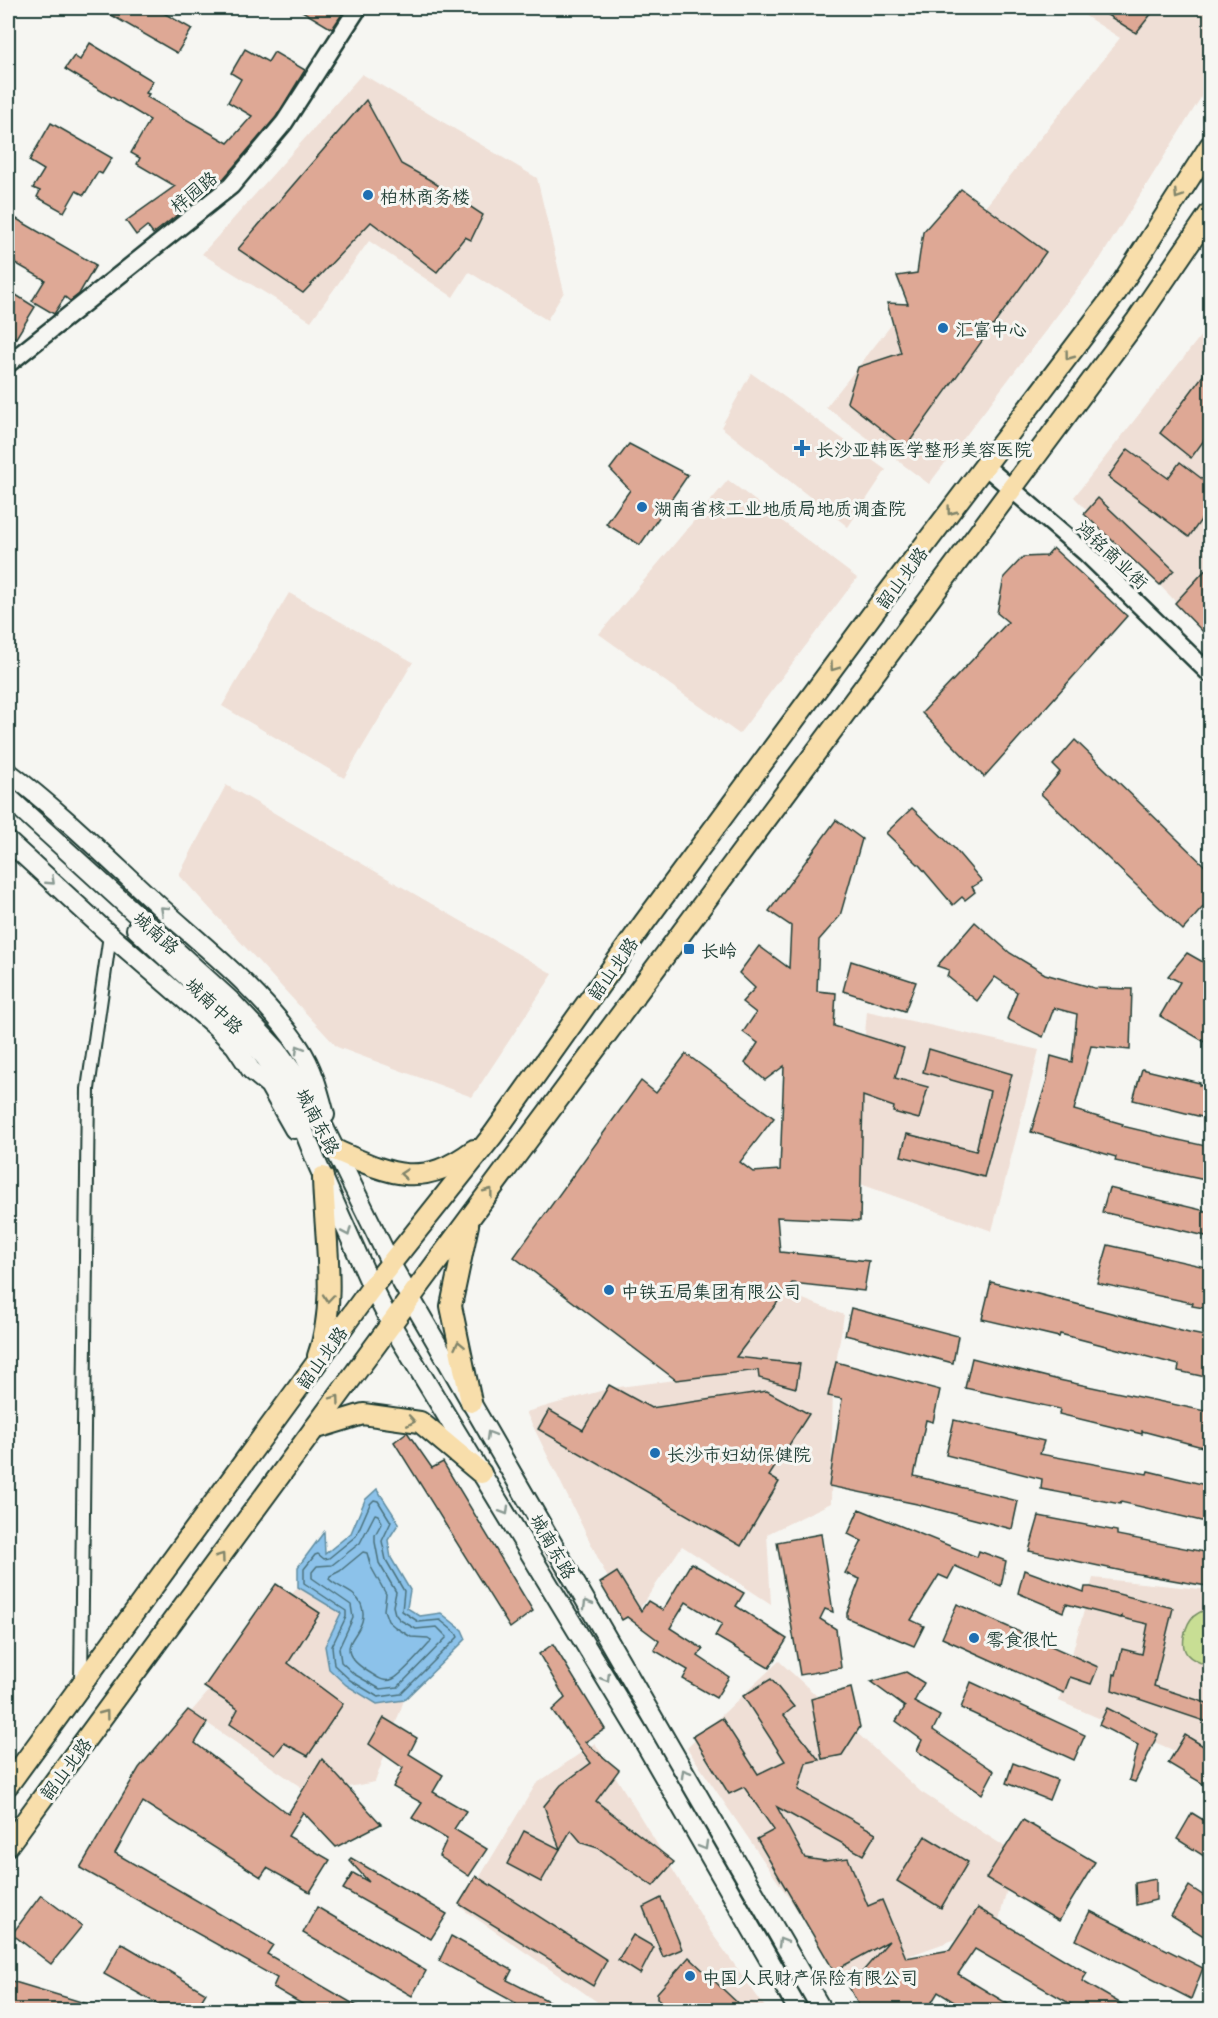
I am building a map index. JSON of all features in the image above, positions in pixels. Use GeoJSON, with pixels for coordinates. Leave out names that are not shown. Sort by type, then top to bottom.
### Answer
{"type":"FeatureCollection","features":[{"type":"Feature","properties":{"kind":"main road","name":"韶山北路"},"geometry":{"type":"LineString","coordinates":[[8,1785],[372,1287],[493,1135],[651,914],[879,605],[1115,294],[1210,146]]}},
{"type":"Feature","properties":{"kind":"main road","name":"韶山北路"},"geometry":{"type":"LineString","coordinates":[[8,1845],[469,1218],[1137,320],[1210,213]]}},
{"type":"Feature","properties":{"kind":"main road"},"geometry":{"type":"LineString","coordinates":[[8,772],[119,869],[238,977],[278,1017],[301,1049],[318,1086],[333,1146],[378,1168],[396,1174],[412,1175],[429,1173],[460,1160],[493,1135]]}},
{"type":"Feature","properties":{"kind":"main road","name":"城南路"},"geometry":{"type":"LineString","coordinates":[[8,797],[207,978],[277,1050],[290,1079]]}},
{"type":"Feature","properties":{"kind":"main road","name":"城南中路"},"geometry":{"type":"LineString","coordinates":[[8,814],[74,872],[239,1026],[290,1079]]}},
{"type":"Feature","properties":{"kind":"main road"},"geometry":{"type":"LineString","coordinates":[[8,842],[235,1046],[251,1070],[269,1085],[286,1118],[319,1169],[330,1264],[326,1319],[320,1350],[314,1366]]}},
{"type":"Feature","properties":{"kind":"main road","name":"城南东路"},"geometry":{"type":"LineString","coordinates":[[290,1079],[333,1146],[391,1264],[822,2010]]}},
{"type":"Feature","properties":{"kind":"main road","name":"城南东路"},"geometry":{"type":"LineString","coordinates":[[290,1079],[319,1169],[391,1324],[640,1734],[798,2010]]}},
{"type":"Feature","properties":{"kind":"main road"},"geometry":{"type":"LineString","coordinates":[[469,1218],[451,1306],[471,1402]]}},
{"type":"Feature","properties":{"kind":"main road"},"geometry":{"type":"LineString","coordinates":[[314,1429],[363,1414],[420,1422],[482,1473]]}},
{"type":"Feature","properties":{"kind":"street","name":"梓园路"},"geometry":{"type":"LineString","coordinates":[[8,364],[231,186],[284,123],[358,8]]}},
{"type":"Feature","properties":{"kind":"street","name":"鸿铭商业街"},"geometry":{"type":"LineString","coordinates":[[985,466],[1086,553],[1210,674]]}},
{"type":"Feature","properties":{"kind":"street"},"geometry":{"type":"LineString","coordinates":[[81,1684],[88,1089],[110,935]]}},
{"type":"Feature","properties":{"kind":"shaded area"},"geometry":{"type":"Polygon","coordinates":[[[1073,8],[1210,8],[1210,83],[1100,259],[929,484],[826,407],[1120,38],[1073,8]]]}},
{"type":"Feature","properties":{"kind":"shaded area"},"geometry":{"type":"Polygon","coordinates":[[[362,74],[537,178],[564,292],[547,320],[469,272],[453,297],[369,241],[311,321],[202,254],[362,74]]]}},
{"type":"Feature","properties":{"kind":"shaded area"},"geometry":{"type":"Polygon","coordinates":[[[1210,324],[1210,637],[1074,497],[1210,324]]]}},
{"type":"Feature","properties":{"kind":"shaded area","name":"长沙亚韩医学整形美容医院"},"geometry":{"type":"Polygon","coordinates":[[[751,373],[886,470],[848,527],[721,427],[751,373]]]}},
{"type":"Feature","properties":{"kind":"shaded area"},"geometry":{"type":"Polygon","coordinates":[[[728,480],[857,578],[739,734],[599,634],[728,480]]]}},
{"type":"Feature","properties":{"kind":"shaded area"},"geometry":{"type":"Polygon","coordinates":[[[289,593],[413,662],[344,778],[222,706],[289,593]]]}},
{"type":"Feature","properties":{"kind":"shaded area"},"geometry":{"type":"Polygon","coordinates":[[[226,785],[553,974],[472,1097],[337,1047],[179,875],[226,785]]]}},
{"type":"Feature","properties":{"kind":"shaded area"},"geometry":{"type":"Polygon","coordinates":[[[867,1011],[1039,1050],[992,1231],[852,1181],[867,1011]]]}},
{"type":"Feature","properties":{"kind":"shaded area"},"geometry":{"type":"Polygon","coordinates":[[[785,1292],[844,1315],[833,1381],[831,1503],[767,1534],[771,1604],[682,1546],[630,1623],[526,1412],[611,1388],[723,1374],[785,1292]]]}},
{"type":"Feature","properties":{"kind":"shaded area"},"geometry":{"type":"Polygon","coordinates":[[[1093,1578],[1210,1590],[1210,1766],[1059,1701],[1093,1578]]]}},
{"type":"Feature","properties":{"kind":"shaded area"},"geometry":{"type":"Polygon","coordinates":[[[298,1587],[341,1613],[325,1646],[377,1704],[404,1700],[375,1782],[311,1794],[191,1712],[298,1587]]]}},
{"type":"Feature","properties":{"kind":"shaded area"},"geometry":{"type":"Polygon","coordinates":[[[779,1661],[921,1792],[1016,1854],[998,1924],[844,1979],[687,1748],[779,1661]]]}},
{"type":"Feature","properties":{"kind":"shaded area"},"geometry":{"type":"Polygon","coordinates":[[[595,1743],[711,1932],[767,2010],[609,2010],[461,1908],[536,1784],[595,1743]]]}},
{"type":"Feature","properties":{"kind":"green space"},"geometry":{"type":"Polygon","coordinates":[[[1210,1609],[1210,1666],[1191,1658],[1183,1644],[1191,1618],[1210,1609]]]}},
{"type":"Feature","properties":{"kind":"water"},"geometry":{"type":"Polygon","coordinates":[[[377,1489],[399,1523],[388,1540],[391,1558],[410,1590],[407,1608],[420,1616],[441,1613],[462,1630],[466,1639],[404,1700],[377,1704],[346,1685],[329,1669],[325,1646],[341,1613],[298,1587],[298,1567],[324,1532],[325,1554],[351,1533],[365,1500],[377,1489]]]}},
{"type":"Feature","properties":{"kind":"building"},"geometry":{"type":"Polygon","coordinates":[[[99,8],[155,8],[192,29],[177,53],[99,8]]]}},
{"type":"Feature","properties":{"kind":"building"},"geometry":{"type":"Polygon","coordinates":[[[297,8],[346,8],[332,29],[297,8]]]}},
{"type":"Feature","properties":{"kind":"building"},"geometry":{"type":"Polygon","coordinates":[[[1096,8],[1156,8],[1136,33],[1096,8]]]}},
{"type":"Feature","properties":{"kind":"building"},"geometry":{"type":"Polygon","coordinates":[[[90,43],[153,81],[146,93],[149,94],[147,97],[228,143],[252,116],[228,102],[241,79],[231,73],[245,49],[268,62],[274,52],[305,70],[276,117],[224,178],[153,234],[147,226],[136,235],[126,221],[175,186],[137,164],[140,158],[131,153],[150,120],[65,69],[74,56],[80,60],[90,43]]]}},
{"type":"Feature","properties":{"kind":"building","name":"柏林商务楼"},"geometry":{"type":"Polygon","coordinates":[[[366,100],[401,164],[483,215],[471,240],[465,237],[437,272],[371,222],[303,293],[238,249],[366,100]]]}},
{"type":"Feature","properties":{"kind":"building"},"geometry":{"type":"Polygon","coordinates":[[[51,123],[112,158],[102,174],[98,172],[84,195],[76,191],[64,212],[37,197],[40,191],[33,188],[44,170],[29,161],[51,123]]]}},
{"type":"Feature","properties":{"kind":"building","name":"汇富中心"},"geometry":{"type":"Polygon","coordinates":[[[961,189],[1046,252],[905,448],[847,402],[858,367],[901,353],[887,303],[908,304],[897,276],[917,273],[923,232],[961,189]]]}},
{"type":"Feature","properties":{"kind":"building"},"geometry":{"type":"Polygon","coordinates":[[[8,214],[96,265],[79,294],[70,301],[65,297],[54,314],[32,301],[45,280],[8,259],[8,214]]]}},
{"type":"Feature","properties":{"kind":"building"},"geometry":{"type":"Polygon","coordinates":[[[8,290],[35,307],[16,338],[8,333],[8,290]]]}},
{"type":"Feature","properties":{"kind":"building"},"geometry":{"type":"Polygon","coordinates":[[[1210,366],[1210,432],[1191,458],[1160,433],[1210,366]]]}},
{"type":"Feature","properties":{"kind":"building","name":"湖南省核工业地质局地质调查院"},"geometry":{"type":"Polygon","coordinates":[[[629,444],[688,475],[640,545],[606,524],[630,490],[610,469],[629,444]]]}},
{"type":"Feature","properties":{"kind":"building"},"geometry":{"type":"Polygon","coordinates":[[[1128,449],[1168,478],[1180,462],[1210,485],[1210,507],[1189,537],[1108,477],[1128,449]]]}},
{"type":"Feature","properties":{"kind":"building"},"geometry":{"type":"Polygon","coordinates":[[[1098,498],[1174,570],[1160,585],[1084,514],[1098,498]]]}},
{"type":"Feature","properties":{"kind":"building"},"geometry":{"type":"Polygon","coordinates":[[[1053,548],[1127,616],[984,777],[922,713],[1008,622],[997,613],[1004,577],[1023,557],[1046,556],[1053,548]]]}},
{"type":"Feature","properties":{"kind":"building"},"geometry":{"type":"Polygon","coordinates":[[[1210,565],[1210,639],[1175,603],[1210,565]]]}},
{"type":"Feature","properties":{"kind":"building"},"geometry":{"type":"Polygon","coordinates":[[[1075,740],[1210,871],[1210,899],[1183,930],[1041,794],[1060,772],[1053,765],[1075,740]]]}},
{"type":"Feature","properties":{"kind":"building"},"geometry":{"type":"Polygon","coordinates":[[[912,808],[954,848],[982,881],[972,887],[975,892],[965,900],[962,897],[953,905],[920,866],[886,833],[912,808]]]}},
{"type":"Feature","properties":{"kind":"building"},"geometry":{"type":"Polygon","coordinates":[[[836,820],[862,839],[840,916],[819,940],[817,991],[836,993],[834,1026],[904,1048],[895,1078],[928,1087],[919,1119],[893,1112],[894,1107],[863,1096],[860,1221],[777,1217],[780,1252],[869,1261],[864,1291],[792,1283],[736,1357],[800,1364],[796,1388],[759,1378],[758,1370],[676,1380],[514,1257],[641,1081],[656,1093],[686,1054],[774,1118],[740,1162],[753,1172],[780,1170],[784,1066],[765,1080],[745,1063],[758,1043],[743,1032],[756,1013],[742,1002],[755,988],[739,973],[759,946],[789,968],[791,926],[769,911],[836,820]]]}},
{"type":"Feature","properties":{"kind":"building"},"geometry":{"type":"Polygon","coordinates":[[[975,922],[1010,953],[1045,974],[1094,988],[1132,989],[1130,1050],[1091,1046],[1074,1110],[1123,1124],[1122,1126],[1210,1147],[1210,1181],[1115,1161],[1116,1157],[1031,1132],[1047,1080],[1051,1056],[1072,1062],[1077,1014],[1054,1008],[1043,1037],[1007,1019],[1017,992],[995,977],[977,1001],[947,976],[949,970],[937,966],[975,922]]]}},
{"type":"Feature","properties":{"kind":"building"},"geometry":{"type":"Polygon","coordinates":[[[1187,953],[1210,966],[1210,1045],[1160,1016],[1180,982],[1168,976],[1187,953]]]}},
{"type":"Feature","properties":{"kind":"building"},"geometry":{"type":"Polygon","coordinates":[[[851,961],[916,982],[905,1011],[843,991],[851,961]]]}},
{"type":"Feature","properties":{"kind":"building"},"geometry":{"type":"Polygon","coordinates":[[[929,1049],[1012,1074],[984,1177],[901,1156],[907,1134],[976,1151],[990,1091],[923,1072],[929,1049]]]}},
{"type":"Feature","properties":{"kind":"building"},"geometry":{"type":"Polygon","coordinates":[[[1142,1069],[1200,1083],[1199,1085],[1210,1088],[1210,1119],[1133,1100],[1142,1069]]]}},
{"type":"Feature","properties":{"kind":"building"},"geometry":{"type":"Polygon","coordinates":[[[1109,1188],[1210,1212],[1210,1237],[1102,1212],[1109,1188]]]}},
{"type":"Feature","properties":{"kind":"building"},"geometry":{"type":"Polygon","coordinates":[[[1108,1245],[1210,1268],[1210,1309],[1192,1306],[1193,1303],[1097,1283],[1108,1245]]]}},
{"type":"Feature","properties":{"kind":"building"},"geometry":{"type":"Polygon","coordinates":[[[991,1282],[1210,1337],[1210,1378],[1178,1371],[1179,1365],[1060,1334],[1059,1337],[982,1319],[991,1282]]]}},
{"type":"Feature","properties":{"kind":"building"},"geometry":{"type":"Polygon","coordinates":[[[851,1308],[958,1336],[953,1363],[845,1335],[851,1308]]]}},
{"type":"Feature","properties":{"kind":"building"},"geometry":{"type":"Polygon","coordinates":[[[972,1358],[1059,1380],[1210,1412],[1210,1449],[1142,1431],[1142,1434],[1059,1414],[1060,1409],[965,1388],[972,1358]]]}},
{"type":"Feature","properties":{"kind":"building"},"geometry":{"type":"Polygon","coordinates":[[[836,1362],[940,1390],[933,1422],[926,1420],[914,1476],[1018,1501],[1012,1529],[917,1504],[829,1486],[842,1399],[828,1396],[836,1362]]]}},
{"type":"Feature","properties":{"kind":"building","name":"长沙市妇幼保健院"},"geometry":{"type":"Polygon","coordinates":[[[609,1385],[651,1408],[767,1391],[809,1414],[769,1476],[779,1482],[741,1546],[538,1429],[549,1410],[583,1430],[609,1385]]]}},
{"type":"Feature","properties":{"kind":"building"},"geometry":{"type":"Polygon","coordinates":[[[954,1420],[1044,1441],[1040,1454],[1147,1474],[1148,1471],[1210,1486],[1210,1523],[1121,1502],[1120,1504],[1041,1489],[1042,1479],[946,1455],[954,1420]]]}},
{"type":"Feature","properties":{"kind":"building"},"geometry":{"type":"Polygon","coordinates":[[[407,1432],[432,1468],[443,1462],[533,1611],[510,1628],[394,1442],[407,1432]]]}},
{"type":"Feature","properties":{"kind":"building"},"geometry":{"type":"Polygon","coordinates":[[[859,1509],[977,1557],[979,1551],[1006,1561],[1001,1586],[955,1566],[948,1579],[939,1575],[911,1620],[924,1626],[914,1646],[847,1618],[860,1579],[845,1573],[862,1541],[848,1534],[859,1509]]]}},
{"type":"Feature","properties":{"kind":"building"},"geometry":{"type":"Polygon","coordinates":[[[1039,1516],[1117,1531],[1117,1535],[1210,1553],[1207,1586],[1029,1551],[1039,1516]]]}},
{"type":"Feature","properties":{"kind":"building"},"geometry":{"type":"Polygon","coordinates":[[[821,1534],[833,1612],[825,1609],[820,1619],[836,1629],[841,1668],[800,1675],[777,1542],[821,1534]]]}},
{"type":"Feature","properties":{"kind":"building"},"geometry":{"type":"Polygon","coordinates":[[[691,1563],[744,1593],[736,1606],[787,1639],[769,1668],[715,1636],[722,1624],[686,1602],[670,1628],[703,1649],[698,1656],[729,1677],[716,1698],[683,1679],[688,1670],[654,1650],[659,1641],[627,1617],[622,1620],[600,1583],[617,1572],[641,1611],[648,1601],[663,1610],[691,1563]]]}},
{"type":"Feature","properties":{"kind":"building"},"geometry":{"type":"Polygon","coordinates":[[[1024,1570],[1084,1592],[1085,1587],[1091,1587],[1173,1608],[1154,1686],[1210,1704],[1210,1723],[1112,1690],[1114,1674],[1116,1675],[1122,1649],[1142,1654],[1148,1624],[1122,1618],[1122,1615],[1121,1618],[1066,1604],[1063,1612],[1018,1593],[1024,1570]]]}},
{"type":"Feature","properties":{"kind":"building"},"geometry":{"type":"Polygon","coordinates":[[[276,1584],[320,1613],[288,1663],[343,1704],[308,1756],[284,1743],[275,1755],[230,1724],[238,1709],[204,1687],[276,1584]]]}},
{"type":"Feature","properties":{"kind":"building"},"geometry":{"type":"Polygon","coordinates":[[[957,1604],[1098,1667],[1091,1684],[1070,1677],[1064,1693],[942,1638],[957,1604]]]}},
{"type":"Feature","properties":{"kind":"building"},"geometry":{"type":"Polygon","coordinates":[[[553,1644],[605,1729],[585,1742],[619,1770],[596,1801],[674,1862],[653,1886],[598,1848],[582,1843],[571,1830],[560,1849],[544,1806],[561,1785],[591,1763],[552,1710],[565,1698],[539,1654],[553,1644]]]}},
{"type":"Feature","properties":{"kind":"building"},"geometry":{"type":"Polygon","coordinates":[[[906,1672],[924,1683],[914,1702],[940,1716],[933,1730],[994,1771],[982,1794],[917,1751],[922,1740],[896,1721],[905,1707],[871,1682],[906,1672]]]}},
{"type":"Feature","properties":{"kind":"building"},"geometry":{"type":"Polygon","coordinates":[[[771,1679],[794,1707],[784,1715],[819,1760],[806,1763],[798,1790],[876,1833],[863,1855],[777,1807],[805,1858],[825,1861],[848,1858],[868,1906],[882,1900],[906,1958],[950,1950],[978,1908],[1087,1973],[1082,1981],[1132,2010],[1081,2010],[975,1949],[958,1974],[1018,2010],[967,2010],[938,1992],[927,2010],[861,2010],[849,1987],[889,1941],[834,1971],[757,1839],[774,1830],[744,1787],[729,1794],[693,1736],[722,1718],[758,1774],[785,1761],[743,1696],[771,1679]]]}},
{"type":"Feature","properties":{"kind":"building"},"geometry":{"type":"Polygon","coordinates":[[[971,1682],[1085,1735],[1074,1760],[961,1708],[971,1682]]]}},
{"type":"Feature","properties":{"kind":"building"},"geometry":{"type":"Polygon","coordinates":[[[851,1688],[860,1727],[842,1755],[822,1759],[811,1699],[851,1688]]]}},
{"type":"Feature","properties":{"kind":"building"},"geometry":{"type":"Polygon","coordinates":[[[1107,1708],[1158,1734],[1135,1782],[1129,1780],[1138,1745],[1099,1725],[1107,1708]]]}},
{"type":"Feature","properties":{"kind":"building"},"geometry":{"type":"Polygon","coordinates":[[[188,1710],[207,1723],[195,1743],[288,1814],[322,1759],[381,1824],[336,1847],[303,1812],[288,1836],[330,1860],[310,1892],[267,1868],[261,1877],[143,1802],[115,1853],[273,1945],[267,1954],[364,2010],[312,2010],[273,1987],[277,1978],[80,1868],[139,1768],[188,1710]]]}},
{"type":"Feature","properties":{"kind":"building"},"geometry":{"type":"Polygon","coordinates":[[[384,1718],[417,1738],[409,1754],[443,1775],[433,1792],[466,1811],[454,1829],[487,1849],[469,1876],[439,1856],[447,1839],[412,1818],[422,1803],[393,1787],[403,1768],[369,1744],[384,1718]]]}},
{"type":"Feature","properties":{"kind":"building"},"geometry":{"type":"Polygon","coordinates":[[[1185,1735],[1210,1750],[1210,1788],[1168,1763],[1185,1735]]]}},
{"type":"Feature","properties":{"kind":"building"},"geometry":{"type":"Polygon","coordinates":[[[1013,1763],[1057,1780],[1049,1800],[1006,1783],[1013,1763]]]}},
{"type":"Feature","properties":{"kind":"building"},"geometry":{"type":"Polygon","coordinates":[[[1192,1813],[1210,1824],[1210,1860],[1177,1839],[1192,1813]]]}},
{"type":"Feature","properties":{"kind":"building"},"geometry":{"type":"Polygon","coordinates":[[[1023,1820],[1095,1862],[1059,1921],[986,1878],[1023,1820]]]}},
{"type":"Feature","properties":{"kind":"building"},"geometry":{"type":"Polygon","coordinates":[[[524,1831],[560,1849],[541,1882],[507,1864],[524,1831]]]}},
{"type":"Feature","properties":{"kind":"building"},"geometry":{"type":"Polygon","coordinates":[[[925,1836],[968,1862],[941,1908],[897,1881],[925,1836]]]}},
{"type":"Feature","properties":{"kind":"building"},"geometry":{"type":"Polygon","coordinates":[[[351,1858],[447,1914],[431,1939],[343,1889],[353,1873],[369,1882],[349,1860],[351,1858]]]}},
{"type":"Feature","properties":{"kind":"building"},"geometry":{"type":"Polygon","coordinates":[[[476,1876],[607,1960],[593,1986],[459,1904],[476,1876]]]}},
{"type":"Feature","properties":{"kind":"building"},"geometry":{"type":"Polygon","coordinates":[[[1156,1879],[1156,1900],[1136,1905],[1135,1883],[1156,1879]]]}},
{"type":"Feature","properties":{"kind":"building"},"geometry":{"type":"Polygon","coordinates":[[[1189,1886],[1210,1900],[1210,1940],[1171,1916],[1189,1886]]]}},
{"type":"Feature","properties":{"kind":"building"},"geometry":{"type":"Polygon","coordinates":[[[41,1895],[82,1926],[51,1964],[12,1934],[41,1895]]]}},
{"type":"Feature","properties":{"kind":"building"},"geometry":{"type":"Polygon","coordinates":[[[661,1898],[682,1949],[663,1957],[643,1907],[661,1898]]]}},
{"type":"Feature","properties":{"kind":"building"},"geometry":{"type":"Polygon","coordinates":[[[317,1907],[426,1971],[412,1996],[303,1933],[317,1907]]]}},
{"type":"Feature","properties":{"kind":"building"},"geometry":{"type":"Polygon","coordinates":[[[1090,1911],[1203,1968],[1191,1999],[1076,1940],[1090,1911]]]}},
{"type":"Feature","properties":{"kind":"building"},"geometry":{"type":"Polygon","coordinates":[[[633,1935],[654,1947],[640,1974],[618,1960],[633,1935]]]}},
{"type":"Feature","properties":{"kind":"building"},"geometry":{"type":"Polygon","coordinates":[[[451,1936],[512,1970],[507,1980],[566,2010],[513,2010],[516,2003],[439,1961],[451,1936]]]}},
{"type":"Feature","properties":{"kind":"building"},"geometry":{"type":"Polygon","coordinates":[[[121,1943],[206,1993],[196,2010],[168,2010],[104,1974],[121,1943]]]}},
{"type":"Feature","properties":{"kind":"building","name":"中国人民财产保险有限公司"},"geometry":{"type":"Polygon","coordinates":[[[689,1957],[745,2010],[670,2010],[657,1998],[657,1993],[689,1957]]]}},
{"type":"Feature","properties":{"kind":"building"},"geometry":{"type":"Polygon","coordinates":[[[8,1980],[98,2007],[97,2010],[20,2010],[8,2007],[8,1980]]]}},
{"type":"Feature","properties":{"kind":"place","name":"柏林商务楼"},"geometry":{"type":"Point","coordinates":[368,195]}},
{"type":"Feature","properties":{"kind":"place","name":"汇富中心"},"geometry":{"type":"Point","coordinates":[943,328]}},
{"type":"Feature","properties":{"kind":"place","name":"长沙亚韩医学整形美容医院"},"geometry":{"type":"Point","coordinates":[802,448]}},
{"type":"Feature","properties":{"kind":"place","name":"湖南省核工业地质局地质调查院"},"geometry":{"type":"Point","coordinates":[642,507]}},
{"type":"Feature","properties":{"kind":"place","name":"长岭"},"geometry":{"type":"Point","coordinates":[689,949]}},
{"type":"Feature","properties":{"kind":"place","name":"中铁五局集团有限公司"},"geometry":{"type":"Point","coordinates":[609,1290]}},
{"type":"Feature","properties":{"kind":"place","name":"长沙市妇幼保健院"},"geometry":{"type":"Point","coordinates":[655,1453]}},
{"type":"Feature","properties":{"kind":"place","name":"零食很忙"},"geometry":{"type":"Point","coordinates":[974,1638]}},
{"type":"Feature","properties":{"kind":"place","name":"中国人民财产保险有限公司"},"geometry":{"type":"Point","coordinates":[690,1976]}}]}
